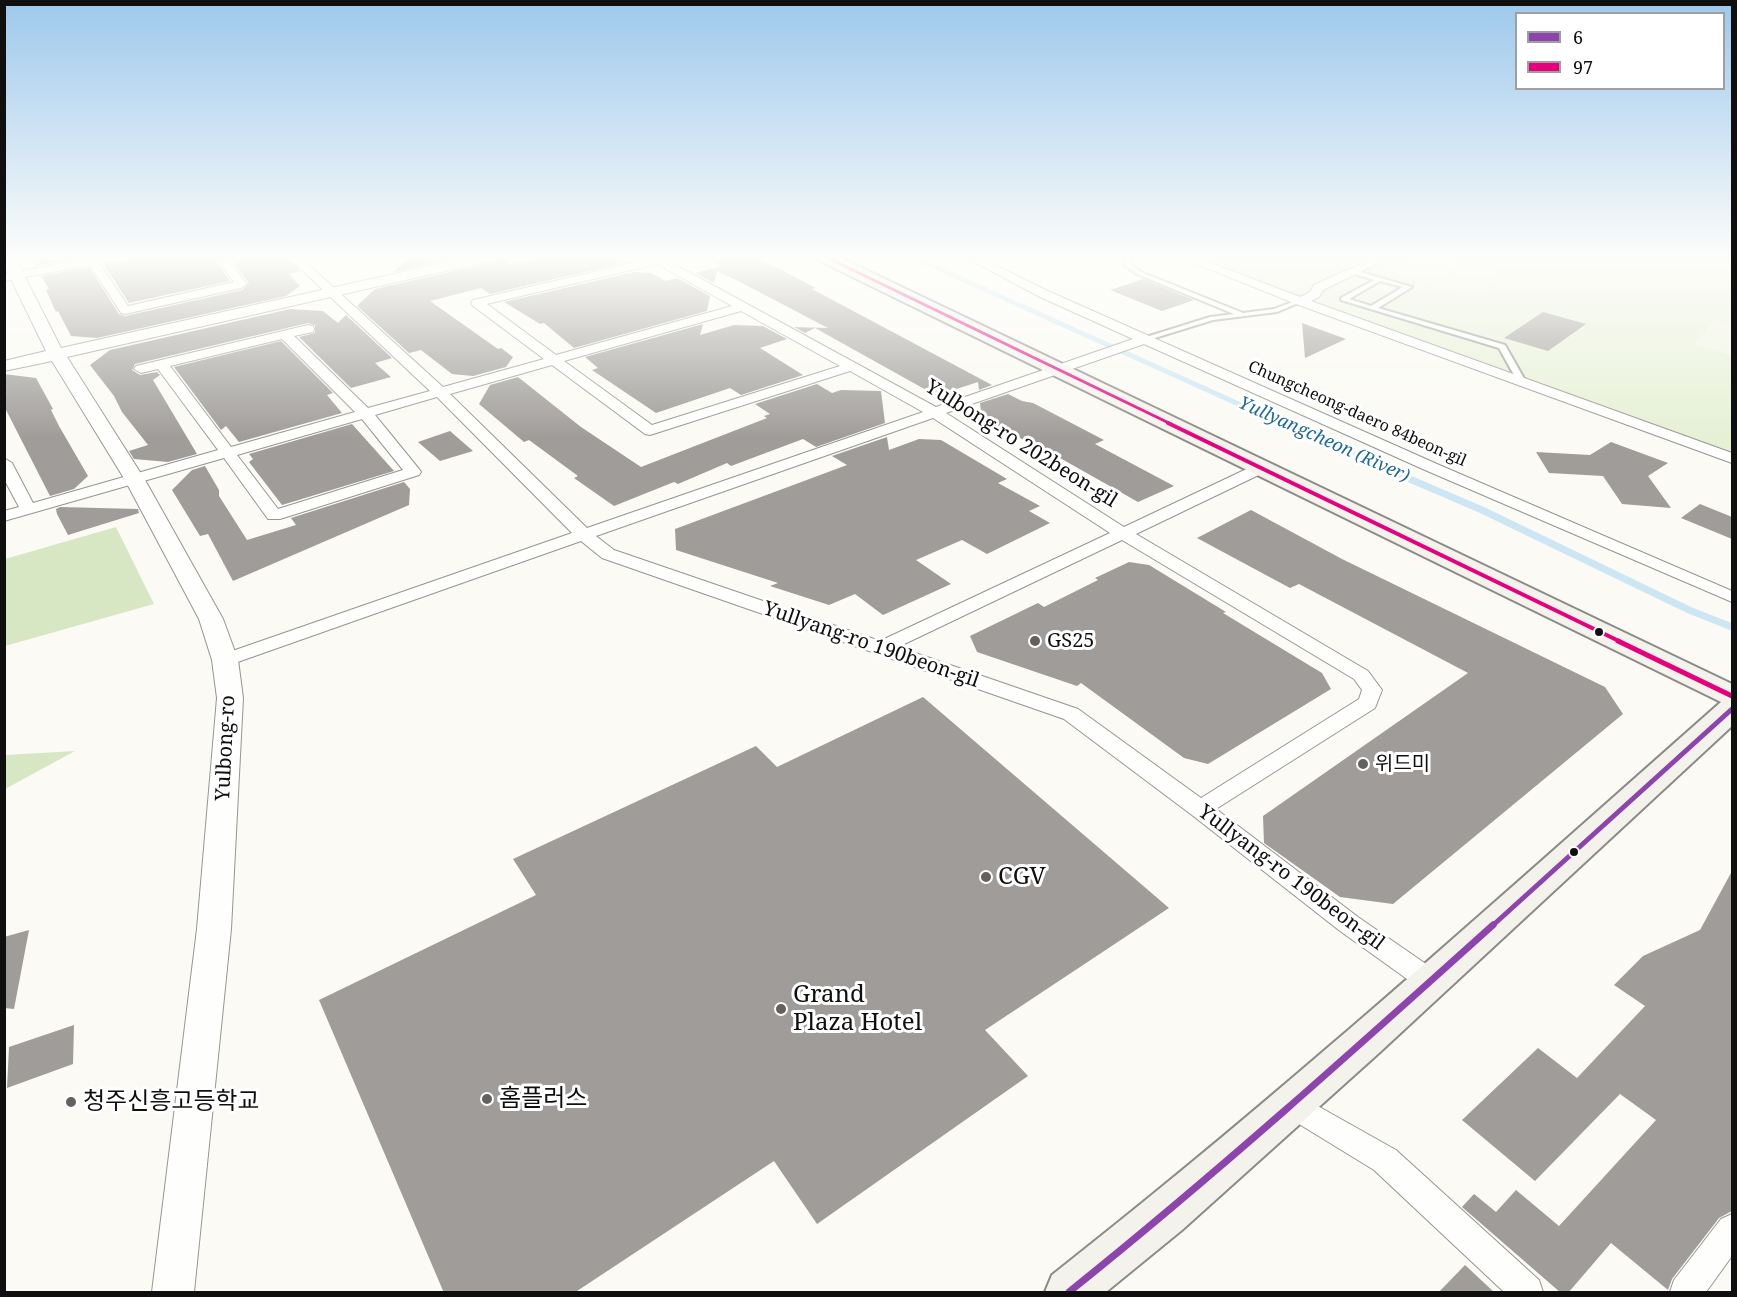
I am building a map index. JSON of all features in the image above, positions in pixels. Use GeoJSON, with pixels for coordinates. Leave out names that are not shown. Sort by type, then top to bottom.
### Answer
{"type":"FeatureCollection","features":[{"type":"Feature","properties":{"kind":"main road"},"geometry":{"type":"LineString","coordinates":[[951,318],[1732,696]]}},
{"type":"Feature","properties":{"kind":"main road"},"geometry":{"type":"LineString","coordinates":[[1069,1293],[1166,1214],[1291,1104],[1732,709]]}},
{"type":"Feature","properties":{"kind":"street","name":"Yulbong-ro"},"geometry":{"type":"LineString","coordinates":[[35,318],[135,480],[211,619],[225,660],[230,698],[214,929],[176,1288]]}},
{"type":"Feature","properties":{"kind":"street"},"geometry":{"type":"LineString","coordinates":[[4,366],[218,318]]}},
{"type":"Feature","properties":{"kind":"street","name":"Yullyang-ro 190beon-gil"},"geometry":{"type":"LineString","coordinates":[[359,318],[441,393],[584,535],[608,554],[1071,714],[1200,809],[1349,924],[1430,981]]}},
{"type":"Feature","properties":{"kind":"street"},"geometry":{"type":"LineString","coordinates":[[497,318],[650,431],[853,366]]}},
{"type":"Feature","properties":{"kind":"street"},"geometry":{"type":"LineString","coordinates":[[4,516],[704,318]]}},
{"type":"Feature","properties":{"kind":"street","name":"Yulbong-ro 202beon-gil"},"geometry":{"type":"LineString","coordinates":[[765,318],[934,412],[1122,533],[1361,675],[1372,690],[1368,703],[1200,809]]}},
{"type":"Feature","properties":{"kind":"street","name":"Chungcheong-daero 84beon-gil"},"geometry":{"type":"LineString","coordinates":[[1097,318],[1431,467],[1732,597]]}},
{"type":"Feature","properties":{"kind":"street"},"geometry":{"type":"LineString","coordinates":[[1345,318],[1732,458]]}},
{"type":"Feature","properties":{"kind":"street"},"geometry":{"type":"LineString","coordinates":[[141,369],[308,329]]}},
{"type":"Feature","properties":{"kind":"street"},"geometry":{"type":"LineString","coordinates":[[161,364],[230,453],[273,515],[413,472],[366,414],[284,334]]}},
{"type":"Feature","properties":{"kind":"street"},"geometry":{"type":"LineString","coordinates":[[225,660],[1145,339]]}},
{"type":"Feature","properties":{"kind":"street"},"geometry":{"type":"LineString","coordinates":[[4,462],[29,510]]}},
{"type":"Feature","properties":{"kind":"street"},"geometry":{"type":"LineString","coordinates":[[879,649],[1261,468]]}},
{"type":"Feature","properties":{"kind":"street"},"geometry":{"type":"LineString","coordinates":[[1291,1104],[1385,1160],[1527,1293]]}},
{"type":"Feature","properties":{"kind":"street"},"geometry":{"type":"LineString","coordinates":[[1686,1293],[1732,1230]]}},
{"type":"Feature","properties":{"kind":"lane"},"geometry":{"type":"LineString","coordinates":[[1145,339],[1217,318]]}},
{"type":"Feature","properties":{"kind":"lane"},"geometry":{"type":"LineString","coordinates":[[1404,318],[1502,347],[1522,382]]}},
{"type":"Feature","properties":{"kind":"green space"},"geometry":{"type":"Polygon","coordinates":[[[1355,318],[1732,318],[1732,452],[1355,318]]]}},
{"type":"Feature","properties":{"kind":"green space"},"geometry":{"type":"Polygon","coordinates":[[[1714,320],[1732,324],[1732,355],[1694,345],[1714,320]]]}},
{"type":"Feature","properties":{"kind":"green space"},"geometry":{"type":"Polygon","coordinates":[[[116,527],[154,604],[5,646],[5,559],[116,527]]]}},
{"type":"Feature","properties":{"kind":"green space"},"geometry":{"type":"Polygon","coordinates":[[[75,751],[5,789],[5,755],[75,751]]]}},
{"type":"Feature","properties":{"kind":"building"},"geometry":{"type":"Polygon","coordinates":[[[61,318],[189,318],[97,338],[71,336],[61,318]]]}},
{"type":"Feature","properties":{"kind":"building"},"geometry":{"type":"Polygon","coordinates":[[[253,318],[331,318],[338,323],[343,318],[349,318],[392,358],[375,363],[391,377],[351,388],[299,337],[315,333],[315,325],[308,323],[135,364],[132,370],[140,375],[157,372],[160,375],[153,380],[197,454],[168,462],[134,459],[129,451],[148,445],[90,365],[110,350],[253,318]]]}},
{"type":"Feature","properties":{"kind":"building"},"geometry":{"type":"Polygon","coordinates":[[[370,318],[453,318],[513,357],[506,367],[473,376],[452,374],[421,350],[409,353],[370,318]]]}},
{"type":"Feature","properties":{"kind":"building"},"geometry":{"type":"Polygon","coordinates":[[[529,318],[684,318],[574,348],[544,323],[540,324],[529,318]]]}},
{"type":"Feature","properties":{"kind":"building"},"geometry":{"type":"Polygon","coordinates":[[[808,318],[865,318],[992,385],[979,390],[978,382],[947,392],[928,391],[815,328],[805,333],[794,327],[828,328],[808,318]]]}},
{"type":"Feature","properties":{"kind":"building"},"geometry":{"type":"Polygon","coordinates":[[[1535,318],[1563,318],[1586,324],[1548,351],[1504,338],[1535,318]]]}},
{"type":"Feature","properties":{"kind":"building"},"geometry":{"type":"Polygon","coordinates":[[[1302,323],[1346,339],[1305,358],[1302,323]]]}},
{"type":"Feature","properties":{"kind":"building"},"geometry":{"type":"Polygon","coordinates":[[[703,324],[700,335],[734,325],[763,326],[787,339],[760,348],[803,375],[741,395],[730,388],[656,413],[592,370],[598,368],[585,357],[703,324]]]}},
{"type":"Feature","properties":{"kind":"building"},"geometry":{"type":"Polygon","coordinates":[[[281,341],[333,393],[327,395],[342,413],[239,442],[226,426],[221,430],[174,367],[281,341]]]}},
{"type":"Feature","properties":{"kind":"building"},"geometry":{"type":"Polygon","coordinates":[[[4,374],[36,378],[53,409],[51,410],[59,426],[88,476],[74,489],[50,496],[4,406],[4,374]]]}},
{"type":"Feature","properties":{"kind":"building"},"geometry":{"type":"Polygon","coordinates":[[[518,377],[581,427],[641,467],[767,418],[764,416],[770,414],[755,404],[817,384],[832,393],[841,390],[881,391],[885,423],[816,447],[803,439],[731,466],[727,463],[678,484],[674,482],[614,506],[574,478],[578,476],[529,440],[524,442],[479,404],[490,385],[518,377]]]}},
{"type":"Feature","properties":{"kind":"building"},"geometry":{"type":"Polygon","coordinates":[[[1008,394],[1022,401],[1033,403],[1104,440],[1095,444],[1174,486],[1138,502],[1060,458],[982,420],[980,403],[1008,394]]]}},
{"type":"Feature","properties":{"kind":"building"},"geometry":{"type":"Polygon","coordinates":[[[352,424],[394,471],[282,505],[249,462],[253,459],[249,454],[352,424]]]}},
{"type":"Feature","properties":{"kind":"building"},"geometry":{"type":"Polygon","coordinates":[[[450,431],[473,451],[440,461],[418,442],[450,431]]]}},
{"type":"Feature","properties":{"kind":"building"},"geometry":{"type":"Polygon","coordinates":[[[887,437],[889,450],[919,439],[941,440],[1007,479],[998,483],[1040,506],[1029,511],[1050,523],[987,554],[962,540],[916,560],[951,584],[883,615],[855,594],[829,605],[770,586],[778,583],[676,550],[675,529],[847,465],[832,456],[887,437]]]}},
{"type":"Feature","properties":{"kind":"building"},"geometry":{"type":"Polygon","coordinates":[[[1611,442],[1668,463],[1648,476],[1671,508],[1622,504],[1603,476],[1549,473],[1536,452],[1590,455],[1611,442]]]}},
{"type":"Feature","properties":{"kind":"building"},"geometry":{"type":"Polygon","coordinates":[[[205,466],[219,490],[219,496],[247,540],[296,525],[291,518],[404,482],[410,489],[409,505],[233,581],[208,534],[200,536],[172,490],[192,470],[205,466]]]}},
{"type":"Feature","properties":{"kind":"building"},"geometry":{"type":"Polygon","coordinates":[[[1700,504],[1732,517],[1732,539],[1681,518],[1700,504]]]}},
{"type":"Feature","properties":{"kind":"building"},"geometry":{"type":"Polygon","coordinates":[[[60,507],[138,509],[139,513],[68,535],[57,514],[56,509],[60,507]]]}},
{"type":"Feature","properties":{"kind":"building"},"geometry":{"type":"Polygon","coordinates":[[[1251,510],[1342,559],[1605,687],[1623,714],[1393,904],[1340,897],[1264,843],[1263,816],[1468,673],[1299,584],[1290,588],[1197,538],[1251,510]]]}},
{"type":"Feature","properties":{"kind":"building"},"geometry":{"type":"Polygon","coordinates":[[[1129,562],[1149,565],[1226,612],[1223,613],[1322,673],[1331,689],[1208,764],[1184,758],[1081,683],[1077,686],[977,652],[970,636],[1038,603],[1044,607],[1129,562]]]}},
{"type":"Feature","properties":{"kind":"building"},"geometry":{"type":"Polygon","coordinates":[[[923,697],[1169,908],[985,1030],[1028,1076],[817,1224],[774,1161],[574,1293],[444,1293],[319,1000],[536,895],[513,859],[756,746],[777,767],[923,697]]]}},
{"type":"Feature","properties":{"kind":"building"},"geometry":{"type":"Polygon","coordinates":[[[1732,871],[1732,1211],[1719,1218],[1672,1279],[1668,1290],[1611,1243],[1568,1293],[1561,1293],[1462,1207],[1474,1194],[1496,1212],[1516,1190],[1559,1226],[1656,1120],[1620,1094],[1535,1181],[1462,1120],[1538,1048],[1577,1078],[1645,1006],[1614,985],[1643,956],[1700,930],[1732,871]]]}},
{"type":"Feature","properties":{"kind":"building"},"geometry":{"type":"Polygon","coordinates":[[[29,930],[14,1009],[4,1008],[4,937],[29,930]]]}},
{"type":"Feature","properties":{"kind":"building"},"geometry":{"type":"Polygon","coordinates":[[[74,1025],[73,1064],[7,1088],[9,1047],[74,1025]]]}},
{"type":"Feature","properties":{"kind":"building"},"geometry":{"type":"Polygon","coordinates":[[[1465,1265],[1495,1293],[1438,1293],[1465,1265]]]}},
{"type":"Feature","properties":{"kind":"waterway","name":"Yullyangcheon (River)"},"geometry":{"type":"LineString","coordinates":[[1047,318],[1283,424]]}},
{"type":"Feature","properties":{"kind":"waterway","name":"Yullyangcheon (River)"},"geometry":{"type":"LineString","coordinates":[[1279,423],[1482,510],[1689,610],[1732,627]]}},
{"type":"Feature","properties":{"kind":"transit line","name":"97"},"geometry":{"type":"LineString","coordinates":[[951,318],[1732,696]]}},
{"type":"Feature","properties":{"kind":"transit line","name":"6"},"geometry":{"type":"LineString","coordinates":[[1069,1292],[1166,1214],[1366,1040],[1732,709]]}},
{"type":"Feature","properties":{"kind":"place","name":"GS25"},"geometry":{"type":"Point","coordinates":[1035,641]}},
{"type":"Feature","properties":{"kind":"place","name":"위드미"},"geometry":{"type":"Point","coordinates":[1363,764]}},
{"type":"Feature","properties":{"kind":"place","name":"CGV"},"geometry":{"type":"Point","coordinates":[986,877]}},
{"type":"Feature","properties":{"kind":"place","name":"Grand Plaza Hotel"},"geometry":{"type":"Point","coordinates":[781,1009]}},
{"type":"Feature","properties":{"kind":"place","name":"홈플러스"},"geometry":{"type":"Point","coordinates":[487,1099]}},
{"type":"Feature","properties":{"kind":"place","name":"청주신흥고등학교"},"geometry":{"type":"Point","coordinates":[71,1102]}}]}
